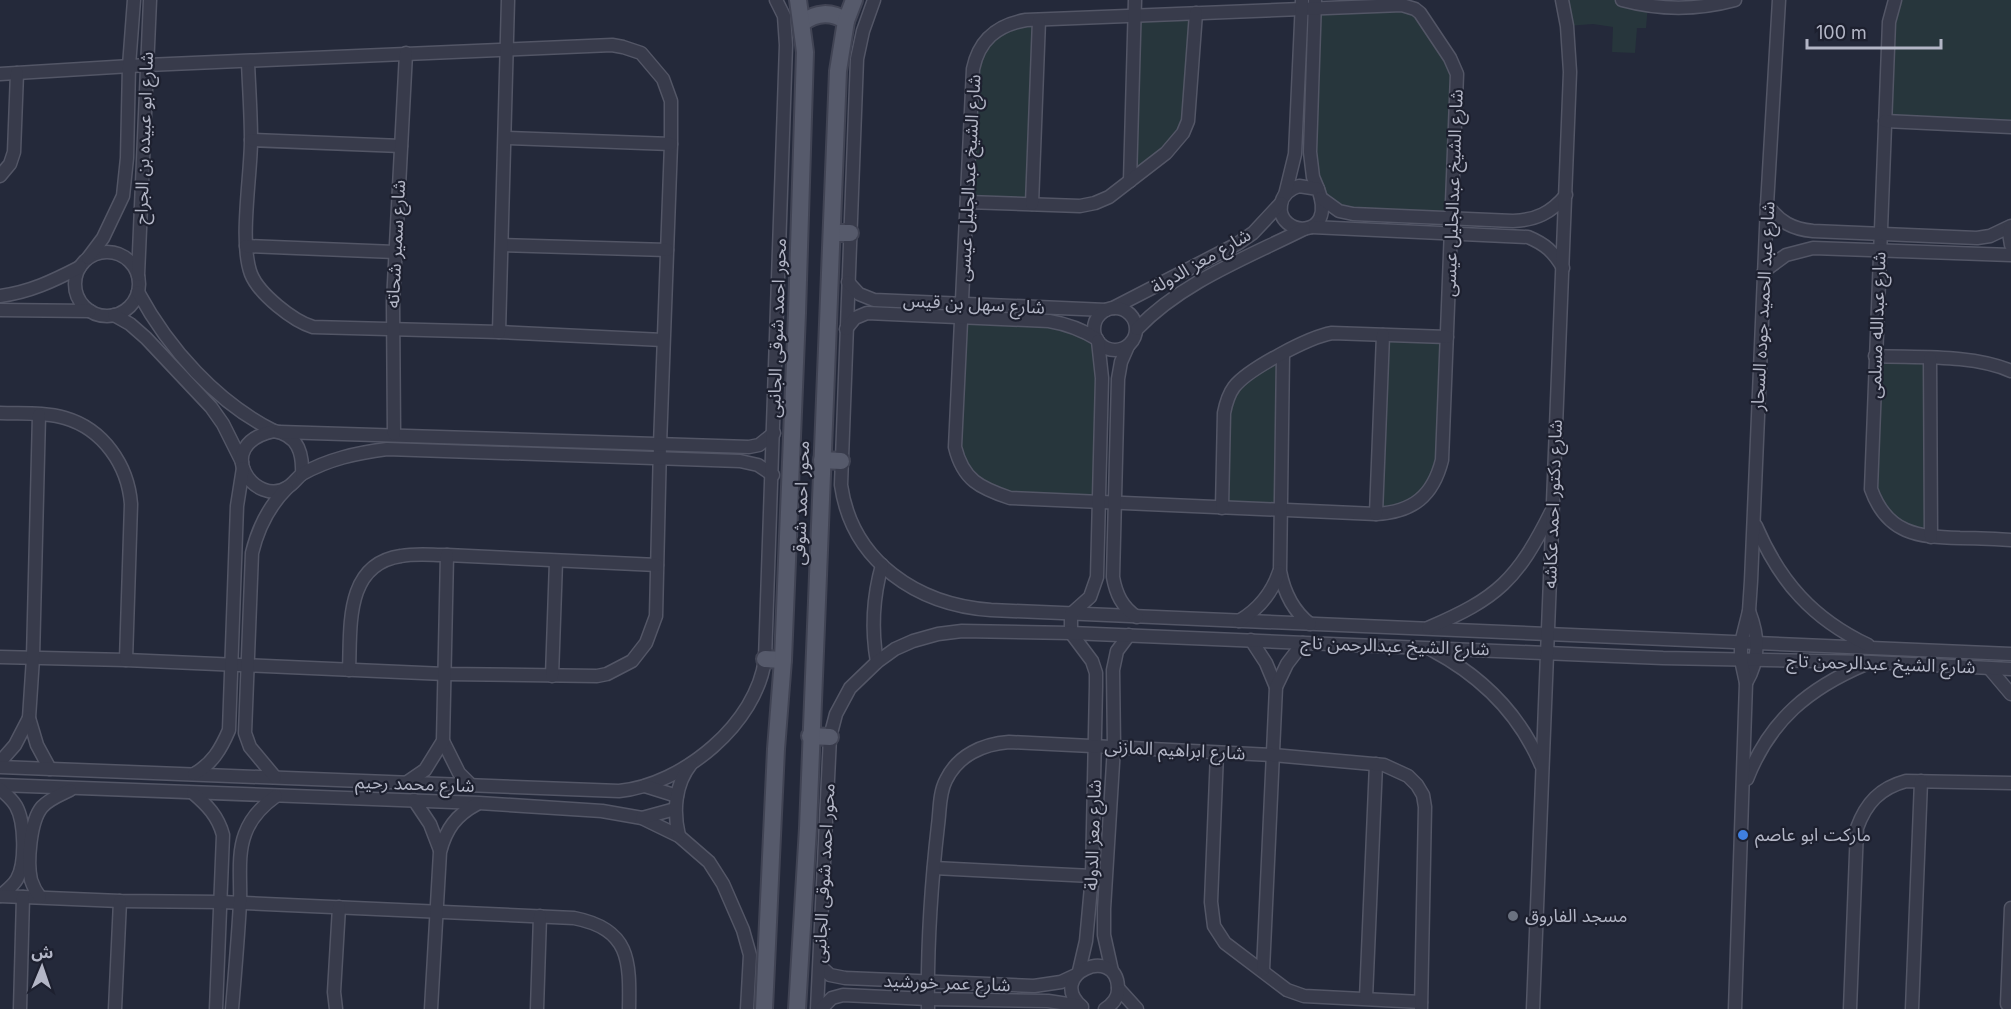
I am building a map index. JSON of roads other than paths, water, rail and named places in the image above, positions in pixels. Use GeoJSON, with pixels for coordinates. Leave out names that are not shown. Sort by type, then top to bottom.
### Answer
{"type":"FeatureCollection","features":[{"type":"Feature","properties":{"kind":"main road","name":"محور احمد شوقى"},"geometry":{"type":"LineString","coordinates":[[764,1009],[776,749],[783,660],[805,64],[798,0]]}},
{"type":"Feature","properties":{"kind":"main road","name":"محور احمد شوقى"},"geometry":{"type":"LineString","coordinates":[[797,1009],[808,828],[838,71],[846,21],[854,0]]}},
{"type":"Feature","properties":{"kind":"main road"},"geometry":{"type":"LineString","coordinates":[[802,23],[820,14],[834,15],[846,21]]}},
{"type":"Feature","properties":{"kind":"main road"},"geometry":{"type":"LineString","coordinates":[[832,233],[850,234]]}},
{"type":"Feature","properties":{"kind":"main road"},"geometry":{"type":"LineString","coordinates":[[822,460],[842,461]]}},
{"type":"Feature","properties":{"kind":"main road"},"geometry":{"type":"LineString","coordinates":[[765,659],[783,660]]}},
{"type":"Feature","properties":{"kind":"main road"},"geometry":{"type":"LineString","coordinates":[[810,736],[830,737]]}},
{"type":"Feature","properties":{"kind":"main road"},"geometry":{"type":"LineString","coordinates":[[750,955],[767,956]]}},
{"type":"Feature","properties":{"kind":"street","name":"شارع ابو عبيده بن الجراح"},"geometry":{"type":"LineString","coordinates":[[84,262],[103,238],[123,196],[127,158],[129,66],[134,0]]}},
{"type":"Feature","properties":{"kind":"street","name":"شارع ابو عبيده بن الجراح"},"geometry":{"type":"LineString","coordinates":[[138,275],[150,0]]}},
{"type":"Feature","properties":{"kind":"street"},"geometry":{"type":"LineString","coordinates":[[499,332],[508,0]]}},
{"type":"Feature","properties":{"kind":"street","name":"محور احمد شوقى الجانبى"},"geometry":{"type":"LineString","coordinates":[[765,659],[786,45],[784,16],[776,0]]}},
{"type":"Feature","properties":{"kind":"street"},"geometry":{"type":"LineString","coordinates":[[874,0],[863,31],[857,59],[841,485],[843,503],[849,521],[858,537],[882,565],[874,597],[873,613],[877,662]]}},
{"type":"Feature","properties":{"kind":"street"},"geometry":{"type":"LineString","coordinates":[[1130,181],[1135,0]]}},
{"type":"Feature","properties":{"kind":"street","name":"شارع دكتور احمد عكاشه"},"geometry":{"type":"LineString","coordinates":[[1533,1009],[1570,72],[1567,26],[1562,0]]}},
{"type":"Feature","properties":{"kind":"street"},"geometry":{"type":"LineString","coordinates":[[1622,0],[1677,8],[1735,0]]}},
{"type":"Feature","properties":{"kind":"street","name":"شارع عبد الحميد جوده السحار"},"geometry":{"type":"LineString","coordinates":[[1735,1009],[1746,683],[1741,660],[1741,643],[1749,611],[1755,524],[1767,205],[1779,0]]}},
{"type":"Feature","properties":{"kind":"street","name":"شارع عبدالله مسلمى"},"geometry":{"type":"LineString","coordinates":[[1895,0],[1889,22],[1871,489],[1882,513],[1903,530],[1931,537],[2011,540]]}},
{"type":"Feature","properties":{"kind":"street","name":"شارع الشيخ عبدالجليل عيسى"},"geometry":{"type":"LineString","coordinates":[[1301,4],[1409,6],[1420,13],[1450,58],[1457,74],[1442,460],[1438,475],[1420,500],[1399,511],[1376,514],[1280,511],[1010,498],[982,487],[963,470],[955,447],[976,56],[990,35],[1013,22],[1196,12],[1301,4]]}},
{"type":"Feature","properties":{"kind":"street","name":"شارع معز الدولة"},"geometry":{"type":"LineString","coordinates":[[1109,309],[1237,244],[1253,233],[1283,199],[1296,154],[1301,4]]}},
{"type":"Feature","properties":{"kind":"street"},"geometry":{"type":"LineString","coordinates":[[1308,228],[1318,222],[1324,206],[1313,177],[1310,152],[1315,4]]}},
{"type":"Feature","properties":{"kind":"street"},"geometry":{"type":"LineString","coordinates":[[968,202],[1080,206],[1095,203],[1109,197],[1175,144],[1188,122],[1196,12]]}},
{"type":"Feature","properties":{"kind":"street"},"geometry":{"type":"LineString","coordinates":[[1032,204],[1039,20]]}},
{"type":"Feature","properties":{"kind":"street"},"geometry":{"type":"LineString","coordinates":[[0,74],[147,65],[612,45],[641,53],[655,68],[669,92],[671,101],[656,616],[646,643],[632,661],[607,674],[552,676],[0,657]]}},
{"type":"Feature","properties":{"kind":"street","name":"شارع سمير شحاته"},"geometry":{"type":"LineString","coordinates":[[394,434],[395,252],[406,53]]}},
{"type":"Feature","properties":{"kind":"street"},"geometry":{"type":"LineString","coordinates":[[248,62],[251,140],[246,246],[248,264],[252,277],[281,308],[301,323],[313,327],[499,332],[663,340]]}},
{"type":"Feature","properties":{"kind":"street"},"geometry":{"type":"LineString","coordinates":[[0,176],[10,164],[14,152],[17,74]]}},
{"type":"Feature","properties":{"kind":"street"},"geometry":{"type":"LineString","coordinates":[[1885,121],[2011,127]]}},
{"type":"Feature","properties":{"kind":"street"},"geometry":{"type":"LineString","coordinates":[[505,138],[671,144]]}},
{"type":"Feature","properties":{"kind":"street"},"geometry":{"type":"LineString","coordinates":[[251,140],[401,146]]}},
{"type":"Feature","properties":{"kind":"street"},"geometry":{"type":"LineString","coordinates":[[1563,268],[1555,254],[1543,243],[1528,237],[1452,232],[1295,228],[1283,218],[1283,199],[1291,189],[1299,186],[1320,194],[1339,211],[1353,214],[1528,220],[1556,207],[1566,195]]}},
{"type":"Feature","properties":{"kind":"street"},"geometry":{"type":"LineString","coordinates":[[1767,205],[1775,216],[1799,230],[1977,238],[1990,236],[2011,226]]}},
{"type":"Feature","properties":{"kind":"street"},"geometry":{"type":"LineString","coordinates":[[2011,226],[2009,233],[2011,245]]}},
{"type":"Feature","properties":{"kind":"street","name":"شارع معز الدولة"},"geometry":{"type":"LineString","coordinates":[[1137,329],[1160,307],[1186,288],[1308,228]]}},
{"type":"Feature","properties":{"kind":"street"},"geometry":{"type":"LineString","coordinates":[[502,245],[667,250]]}},
{"type":"Feature","properties":{"kind":"street"},"geometry":{"type":"LineString","coordinates":[[246,246],[395,252]]}},
{"type":"Feature","properties":{"kind":"street"},"geometry":{"type":"LineString","coordinates":[[1764,271],[1774,262],[1799,250],[1813,248],[2011,255]]}},
{"type":"Feature","properties":{"kind":"street"},"geometry":{"type":"LineString","coordinates":[[0,296],[19,294],[41,287],[98,254],[116,254],[126,259],[138,275],[138,292],[161,331],[225,400],[257,422],[294,440],[302,454],[302,474]]}},
{"type":"Feature","properties":{"kind":"street"},"geometry":{"type":"LineString","coordinates":[[84,262],[76,274],[76,291],[78,299],[97,315],[114,315],[129,307],[138,292]]}},
{"type":"Feature","properties":{"kind":"street","name":"شارع سهل بن قيس"},"geometry":{"type":"LineString","coordinates":[[848,282],[859,294],[874,300],[1109,309]]}},
{"type":"Feature","properties":{"kind":"street"},"geometry":{"type":"LineString","coordinates":[[1071,633],[1071,614],[1090,597],[1097,577],[1102,378],[1094,331],[1099,315],[1109,309],[1121,309],[1129,313],[1137,329],[1121,362],[1118,379],[1113,577],[1114,587],[1123,604],[1137,617]]}},
{"type":"Feature","properties":{"kind":"street"},"geometry":{"type":"LineString","coordinates":[[0,310],[90,311]]}},
{"type":"Feature","properties":{"kind":"street","name":"شارع سهل بن قيس"},"geometry":{"type":"LineString","coordinates":[[846,329],[855,318],[867,313],[962,317],[1067,324],[1083,330],[1097,340]]}},
{"type":"Feature","properties":{"kind":"street"},"geometry":{"type":"LineString","coordinates":[[114,315],[130,324],[146,338],[211,407],[223,424],[247,477],[254,485],[274,490],[287,488]]}},
{"type":"Feature","properties":{"kind":"street"},"geometry":{"type":"LineString","coordinates":[[1222,508],[1224,413],[1233,388],[1243,378],[1318,336],[1332,333],[1447,337]]}},
{"type":"Feature","properties":{"kind":"street"},"geometry":{"type":"LineString","coordinates":[[1376,514],[1383,335]]}},
{"type":"Feature","properties":{"kind":"street"},"geometry":{"type":"LineString","coordinates":[[1097,340],[1106,349],[1112,350],[1128,346]]}},
{"type":"Feature","properties":{"kind":"street"},"geometry":{"type":"LineString","coordinates":[[1284,354],[1280,571],[1289,601],[1302,618],[1310,624]]}},
{"type":"Feature","properties":{"kind":"street"},"geometry":{"type":"LineString","coordinates":[[1875,356],[1968,360],[2011,371]]}},
{"type":"Feature","properties":{"kind":"street"},"geometry":{"type":"LineString","coordinates":[[1930,358],[1931,537]]}},
{"type":"Feature","properties":{"kind":"street"},"geometry":{"type":"LineString","coordinates":[[0,413],[63,417],[90,429],[111,450],[126,475],[131,504],[126,660]]}},
{"type":"Feature","properties":{"kind":"street"},"geometry":{"type":"LineString","coordinates":[[39,415],[33,658],[29,718],[37,745],[50,769]]}},
{"type":"Feature","properties":{"kind":"street"},"geometry":{"type":"LineString","coordinates":[[193,774],[205,768],[211,761],[229,730],[237,506],[244,451],[250,441],[258,435],[277,431],[749,447],[767,440],[774,433]]}},
{"type":"Feature","properties":{"kind":"street"},"geometry":{"type":"LineString","coordinates":[[275,777],[250,747],[245,733],[252,553],[255,541],[274,501],[302,474],[339,457],[387,449],[750,462],[773,475]]}},
{"type":"Feature","properties":{"kind":"street"},"geometry":{"type":"LineString","coordinates":[[1425,629],[1471,609],[1505,584],[1532,550],[1553,508]]}},
{"type":"Feature","properties":{"kind":"street"},"geometry":{"type":"LineString","coordinates":[[1755,524],[1772,560],[1801,599],[1823,619],[1848,636],[1875,648]]}},
{"type":"Feature","properties":{"kind":"street"},"geometry":{"type":"LineString","coordinates":[[349,670],[353,602],[364,578],[374,568],[398,556],[447,555],[657,566]]}},
{"type":"Feature","properties":{"kind":"street"},"geometry":{"type":"LineString","coordinates":[[447,555],[443,741],[459,773],[472,786]]}},
{"type":"Feature","properties":{"kind":"street"},"geometry":{"type":"LineString","coordinates":[[552,676],[556,561]]}},
{"type":"Feature","properties":{"kind":"street","name":"شارع الشيخ عبدالرحمن تاج"},"geometry":{"type":"LineString","coordinates":[[882,565],[914,589],[951,605],[981,609],[2011,654]]}},
{"type":"Feature","properties":{"kind":"street"},"geometry":{"type":"LineString","coordinates":[[1239,621],[1253,612],[1264,600],[1274,586],[1280,571]]}},
{"type":"Feature","properties":{"kind":"street","name":"شارع عبد الحميد جوده السحار"},"geometry":{"type":"LineString","coordinates":[[1746,683],[1756,661],[1757,643],[1749,611]]}},
{"type":"Feature","properties":{"kind":"street","name":"شارع الشيخ عبدالرحمن تاج"},"geometry":{"type":"LineString","coordinates":[[830,737],[836,714],[850,688],[877,662],[895,649],[938,634],[962,631],[1129,635],[1547,653],[1756,661],[1871,662],[2011,669]]}},
{"type":"Feature","properties":{"kind":"street","name":"شارع معز الدولة"},"geometry":{"type":"LineString","coordinates":[[1071,633],[1087,652],[1095,669],[1096,686],[1092,876],[1086,941],[1072,988],[1076,1001],[1083,1008]]}},
{"type":"Feature","properties":{"kind":"street","name":"شارع معز الدولة"},"geometry":{"type":"LineString","coordinates":[[1119,988],[1112,971],[1104,935],[1104,909],[1114,747],[1113,670],[1117,651],[1129,635]]}},
{"type":"Feature","properties":{"kind":"street"},"geometry":{"type":"LineString","coordinates":[[1251,640],[1266,663],[1276,687]]}},
{"type":"Feature","properties":{"kind":"street"},"geometry":{"type":"LineString","coordinates":[[1263,970],[1276,687],[1287,664],[1303,643]]}},
{"type":"Feature","properties":{"kind":"street"},"geometry":{"type":"LineString","coordinates":[[1428,648],[1473,675],[1503,703],[1526,735],[1543,771]]}},
{"type":"Feature","properties":{"kind":"street"},"geometry":{"type":"LineString","coordinates":[[1922,665],[1923,650]]}},
{"type":"Feature","properties":{"kind":"street","name":"شارع محمد رحيم"},"geometry":{"type":"LineString","coordinates":[[0,767],[619,791],[645,786],[666,777],[696,759],[742,715],[756,692],[765,659]]}},
{"type":"Feature","properties":{"kind":"street"},"geometry":{"type":"LineString","coordinates":[[1744,789],[1755,760],[1771,733],[1791,710],[1815,690],[1842,674],[1871,662]]}},
{"type":"Feature","properties":{"kind":"street"},"geometry":{"type":"LineString","coordinates":[[1989,668],[2011,694]]}},
{"type":"Feature","properties":{"kind":"street"},"geometry":{"type":"LineString","coordinates":[[0,762],[15,745],[29,718]]}},
{"type":"Feature","properties":{"kind":"street","name":"محور احمد شوقى الجانبى"},"geometry":{"type":"LineString","coordinates":[[819,1009],[830,737]]}},
{"type":"Feature","properties":{"kind":"street"},"geometry":{"type":"LineString","coordinates":[[406,783],[425,770],[443,741]]}},
{"type":"Feature","properties":{"kind":"street","name":"شارع ابراهيم المازنى"},"geometry":{"type":"LineString","coordinates":[[928,1004],[934,868],[945,781],[964,757],[978,748],[993,743],[1010,742],[1273,755],[1376,764],[1408,776],[1420,790],[1425,807],[1421,1006]]}},
{"type":"Feature","properties":{"kind":"street"},"geometry":{"type":"LineString","coordinates":[[1217,753],[1211,902],[1214,926],[1225,943],[1295,994],[1366,998],[1421,1006]]}},
{"type":"Feature","properties":{"kind":"street"},"geometry":{"type":"LineString","coordinates":[[679,836],[675,809],[677,796],[683,776],[696,759]]}},
{"type":"Feature","properties":{"kind":"street"},"geometry":{"type":"LineString","coordinates":[[1366,998],[1376,764]]}},
{"type":"Feature","properties":{"kind":"street"},"geometry":{"type":"LineString","coordinates":[[117,790],[118,772]]}},
{"type":"Feature","properties":{"kind":"street"},"geometry":{"type":"LineString","coordinates":[[1850,1009],[1857,828],[1870,802],[1880,792],[1900,783],[1921,781],[2011,783]]}},
{"type":"Feature","properties":{"kind":"street"},"geometry":{"type":"LineString","coordinates":[[1912,1009],[1921,781]]}},
{"type":"Feature","properties":{"kind":"street"},"geometry":{"type":"LineString","coordinates":[[345,782],[345,797]]}},
{"type":"Feature","properties":{"kind":"street"},"geometry":{"type":"LineString","coordinates":[[645,786],[677,796]]}},
{"type":"Feature","properties":{"kind":"street"},"geometry":{"type":"LineString","coordinates":[[0,787],[11,799],[22,822],[23,853],[16,880],[0,896]]}},
{"type":"Feature","properties":{"kind":"street","name":"شارع محمد رحيم"},"geometry":{"type":"LineString","coordinates":[[0,787],[479,803],[602,811],[642,818],[679,836],[709,862],[734,906],[750,955]]}},
{"type":"Feature","properties":{"kind":"street"},"geometry":{"type":"LineString","coordinates":[[40,897],[33,886],[30,874],[35,819],[43,805],[73,789]]}},
{"type":"Feature","properties":{"kind":"street"},"geometry":{"type":"LineString","coordinates":[[193,793],[207,805],[220,825],[223,850],[216,1009]]}},
{"type":"Feature","properties":{"kind":"street"},"geometry":{"type":"LineString","coordinates":[[232,1009],[240,903],[241,848],[244,835],[261,807],[276,796]]}},
{"type":"Feature","properties":{"kind":"street"},"geometry":{"type":"LineString","coordinates":[[414,800],[430,824],[440,852]]}},
{"type":"Feature","properties":{"kind":"street"},"geometry":{"type":"LineString","coordinates":[[431,1009],[440,852],[444,836],[453,822],[465,811],[479,803]]}},
{"type":"Feature","properties":{"kind":"street"},"geometry":{"type":"LineString","coordinates":[[642,818],[675,809]]}},
{"type":"Feature","properties":{"kind":"street"},"geometry":{"type":"LineString","coordinates":[[934,868],[1092,876]]}},
{"type":"Feature","properties":{"kind":"street"},"geometry":{"type":"LineString","coordinates":[[0,896],[437,911],[590,921],[605,929],[626,955],[630,972],[628,1009]]}},
{"type":"Feature","properties":{"kind":"street"},"geometry":{"type":"LineString","coordinates":[[20,1009],[24,897]]}},
{"type":"Feature","properties":{"kind":"street"},"geometry":{"type":"LineString","coordinates":[[115,1009],[120,901]]}},
{"type":"Feature","properties":{"kind":"street"},"geometry":{"type":"LineString","coordinates":[[336,1009],[334,992],[339,907]]}},
{"type":"Feature","properties":{"kind":"street"},"geometry":{"type":"LineString","coordinates":[[2006,1005],[2011,908]]}},
{"type":"Feature","properties":{"kind":"street"},"geometry":{"type":"LineString","coordinates":[[537,1009],[540,916]]}},
{"type":"Feature","properties":{"kind":"street"},"geometry":{"type":"LineString","coordinates":[[747,1009],[750,955]]}},
{"type":"Feature","properties":{"kind":"street","name":"شارع عمر خورشيد"},"geometry":{"type":"LineString","coordinates":[[820,966],[830,975],[845,978],[1034,986],[1060,982],[1093,965],[1112,971]]}},
{"type":"Feature","properties":{"kind":"street"},"geometry":{"type":"LineString","coordinates":[[1105,1009],[1113,1002],[1119,988],[1137,1009]]}},
{"type":"Feature","properties":{"kind":"street","name":"شارع عمر خورشيد"},"geometry":{"type":"LineString","coordinates":[[819,1009],[832,998],[843,995],[928,1004],[1048,1001],[1083,1008]]}},
{"type":"Feature","properties":{"kind":"place","name":"ماركت ابو عاصم"},"geometry":{"type":"Point","coordinates":[1743,835]}},
{"type":"Feature","properties":{"kind":"place","name":"مسجد الفاروق"},"geometry":{"type":"Point","coordinates":[1513,916]}}]}
